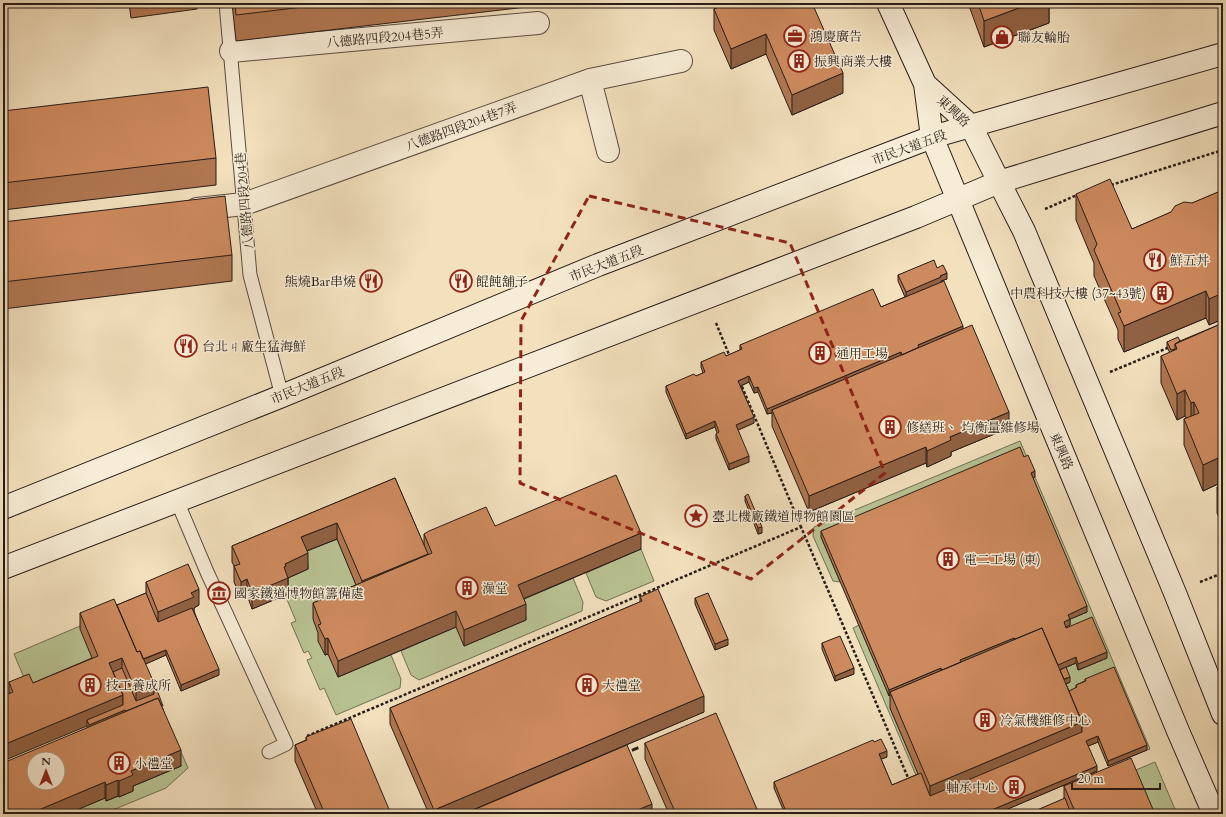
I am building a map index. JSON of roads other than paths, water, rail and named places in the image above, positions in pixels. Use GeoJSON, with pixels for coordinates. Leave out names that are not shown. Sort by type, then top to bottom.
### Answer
{"type":"FeatureCollection","features":[{"type":"Feature","properties":{"kind":"street","name":"東興路"},"geometry":{"type":"LineString","coordinates":[[888,3],[925,84],[932,137],[1175,724],[1214,814]]}},
{"type":"Feature","properties":{"kind":"street","name":"八德路四段204巷5弄"},"geometry":{"type":"LineString","coordinates":[[231,51],[538,23]]}},
{"type":"Feature","properties":{"kind":"street","name":"市民大道五段"},"geometry":{"type":"LineString","coordinates":[[3,508],[282,396],[598,265],[932,137],[1223,54]]}},
{"type":"Feature","properties":{"kind":"street","name":"八德路四段204巷7弄"},"geometry":{"type":"LineString","coordinates":[[174,212],[244,204],[590,80],[680,61]]}},
{"type":"Feature","properties":{"kind":"street"},"geometry":{"type":"LineString","coordinates":[[590,80],[608,151]]}},
{"type":"Feature","properties":{"kind":"street","name":"東興路"},"geometry":{"type":"LineString","coordinates":[[925,84],[972,126],[1024,231],[1176,593],[1223,714]]}},
{"type":"Feature","properties":{"kind":"street"},"geometry":{"type":"LineString","coordinates":[[3,568],[916,217],[999,182],[1223,113]]}},
{"type":"Feature","properties":{"kind":"lane","name":"八德路四段204巷"},"geometry":{"type":"LineString","coordinates":[[226,3],[250,275],[282,396]]}},
{"type":"Feature","properties":{"kind":"lane"},"geometry":{"type":"LineString","coordinates":[[177,501],[207,572],[286,744],[269,752]]}},
{"type":"Feature","properties":{"kind":"railway"},"geometry":{"type":"LineString","coordinates":[[619,756],[654,741]]}},
{"type":"Feature","properties":{"kind":"place","name":"鴻慶廣告"},"geometry":{"type":"Point","coordinates":[795,36]}},
{"type":"Feature","properties":{"kind":"place","name":"聯友輪胎"},"geometry":{"type":"Point","coordinates":[1002,37]}},
{"type":"Feature","properties":{"kind":"place","name":"振興商業大樓"},"geometry":{"type":"Point","coordinates":[799,61]}},
{"type":"Feature","properties":{"kind":"place","name":"鮮五丼"},"geometry":{"type":"Point","coordinates":[1155,260]}},
{"type":"Feature","properties":{"kind":"place","name":"熊燒Bar串燒"},"geometry":{"type":"Point","coordinates":[371,281]}},
{"type":"Feature","properties":{"kind":"place","name":"餛飩舖子"},"geometry":{"type":"Point","coordinates":[461,281]}},
{"type":"Feature","properties":{"kind":"place","name":"中農科技大樓 (37~43號)"},"geometry":{"type":"Point","coordinates":[1162,293]}},
{"type":"Feature","properties":{"kind":"place","name":"台北ㄐ廠生猛海鮮"},"geometry":{"type":"Point","coordinates":[186,346]}},
{"type":"Feature","properties":{"kind":"place","name":"通用工場"},"geometry":{"type":"Point","coordinates":[820,353]}},
{"type":"Feature","properties":{"kind":"place","name":"修繕班、 均衡量維修場"},"geometry":{"type":"Point","coordinates":[890,427]}},
{"type":"Feature","properties":{"kind":"place","name":"臺北機廠鐵道博物館園區"},"geometry":{"type":"Point","coordinates":[696,516]}},
{"type":"Feature","properties":{"kind":"place","name":"電二工場 (東)"},"geometry":{"type":"Point","coordinates":[948,559]}},
{"type":"Feature","properties":{"kind":"place","name":"澡堂"},"geometry":{"type":"Point","coordinates":[467,588]}},
{"type":"Feature","properties":{"kind":"place","name":"國家鐵道博物館籌備處"},"geometry":{"type":"Point","coordinates":[219,593]}},
{"type":"Feature","properties":{"kind":"place","name":"技工養成所"},"geometry":{"type":"Point","coordinates":[90,685]}},
{"type":"Feature","properties":{"kind":"place","name":"大禮堂"},"geometry":{"type":"Point","coordinates":[587,685]}},
{"type":"Feature","properties":{"kind":"place","name":"冷氣機維修中心"},"geometry":{"type":"Point","coordinates":[985,720]}},
{"type":"Feature","properties":{"kind":"place","name":"小禮堂"},"geometry":{"type":"Point","coordinates":[119,763]}},
{"type":"Feature","properties":{"kind":"place","name":"軸承中心"},"geometry":{"type":"Point","coordinates":[1014,787]}}]}
